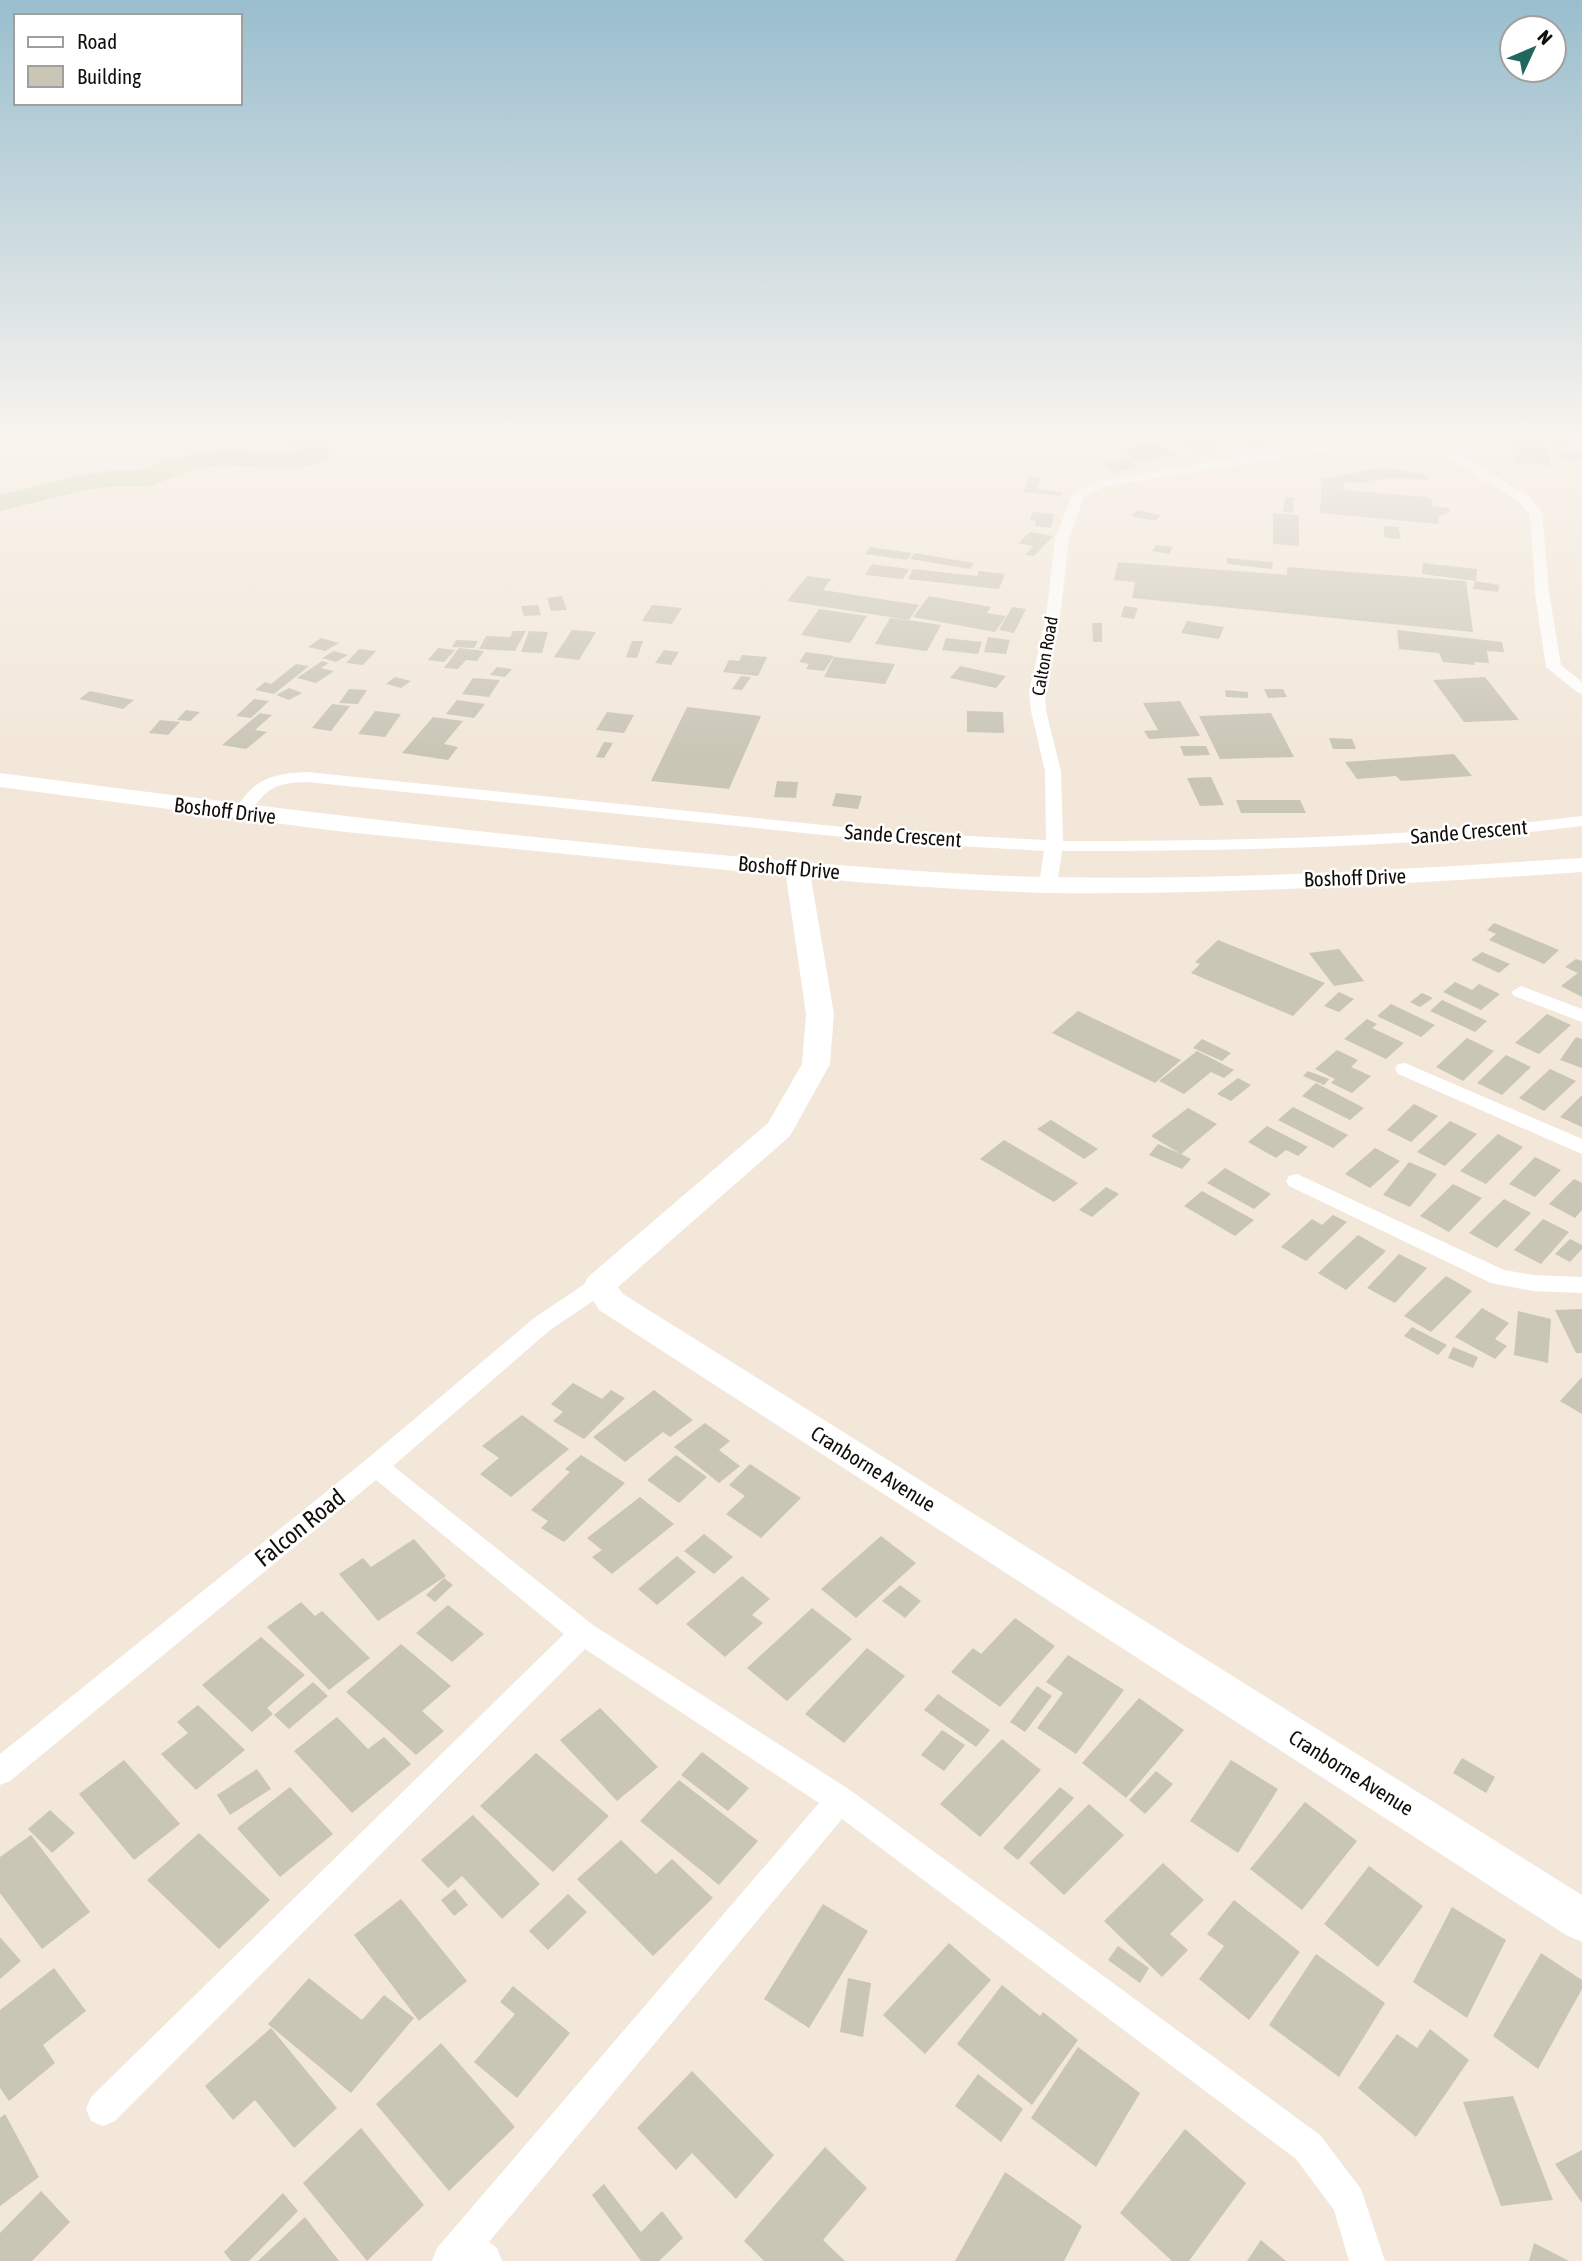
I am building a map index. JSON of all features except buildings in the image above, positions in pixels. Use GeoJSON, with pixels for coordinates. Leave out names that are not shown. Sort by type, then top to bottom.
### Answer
{"type":"FeatureCollection","features":[{"type":"Feature","properties":{"kind":"main road","name":"Boshoff Drive"},"geometry":{"type":"LineString","coordinates":[[0,780],[241,813],[632,855],[888,877],[1048,885],[1297,881],[1582,865]]}},
{"type":"Feature","properties":{"kind":"main road"},"geometry":{"type":"LineString","coordinates":[[600,1285],[779,1129],[816,1064],[820,1014],[797,869]]}},
{"type":"Feature","properties":{"kind":"main road","name":"Cranborne Avenue"},"geometry":{"type":"LineString","coordinates":[[600,1285],[611,1302],[1582,1920]]}},
{"type":"Feature","properties":{"kind":"street","name":"Calton Road"},"geometry":{"type":"LineString","coordinates":[[1048,885],[1056,846],[1053,771],[1036,703],[1053,617],[1062,542]]}},
{"type":"Feature","properties":{"kind":"street"},"geometry":{"type":"LineString","coordinates":[[1538,542],[1553,667],[1582,689]]}},
{"type":"Feature","properties":{"kind":"street","name":"Sande Crescent"},"geometry":{"type":"LineString","coordinates":[[241,813],[259,786],[287,778],[307,777],[878,835],[1056,846],[1194,846],[1367,840],[1527,828],[1582,821]]}},
{"type":"Feature","properties":{"kind":"street"},"geometry":{"type":"LineString","coordinates":[[1521,992],[1582,1016]]}},
{"type":"Feature","properties":{"kind":"street"},"geometry":{"type":"LineString","coordinates":[[1405,1069],[1582,1147]]}},
{"type":"Feature","properties":{"kind":"street"},"geometry":{"type":"LineString","coordinates":[[1297,1181],[1500,1277],[1533,1283],[1582,1285]]}},
{"type":"Feature","properties":{"kind":"street","name":"Falcon Road"},"geometry":{"type":"LineString","coordinates":[[0,1772],[376,1466],[542,1324],[600,1285]]}},
{"type":"Feature","properties":{"kind":"street"},"geometry":{"type":"LineString","coordinates":[[376,1466],[583,1633],[840,1800],[1308,2147],[1349,2201],[1367,2261]]}},
{"type":"Feature","properties":{"kind":"street"},"geometry":{"type":"LineString","coordinates":[[103,2109],[583,1633]]}},
{"type":"Feature","properties":{"kind":"street"},"geometry":{"type":"LineString","coordinates":[[466,2255],[840,1800]]}}]}
